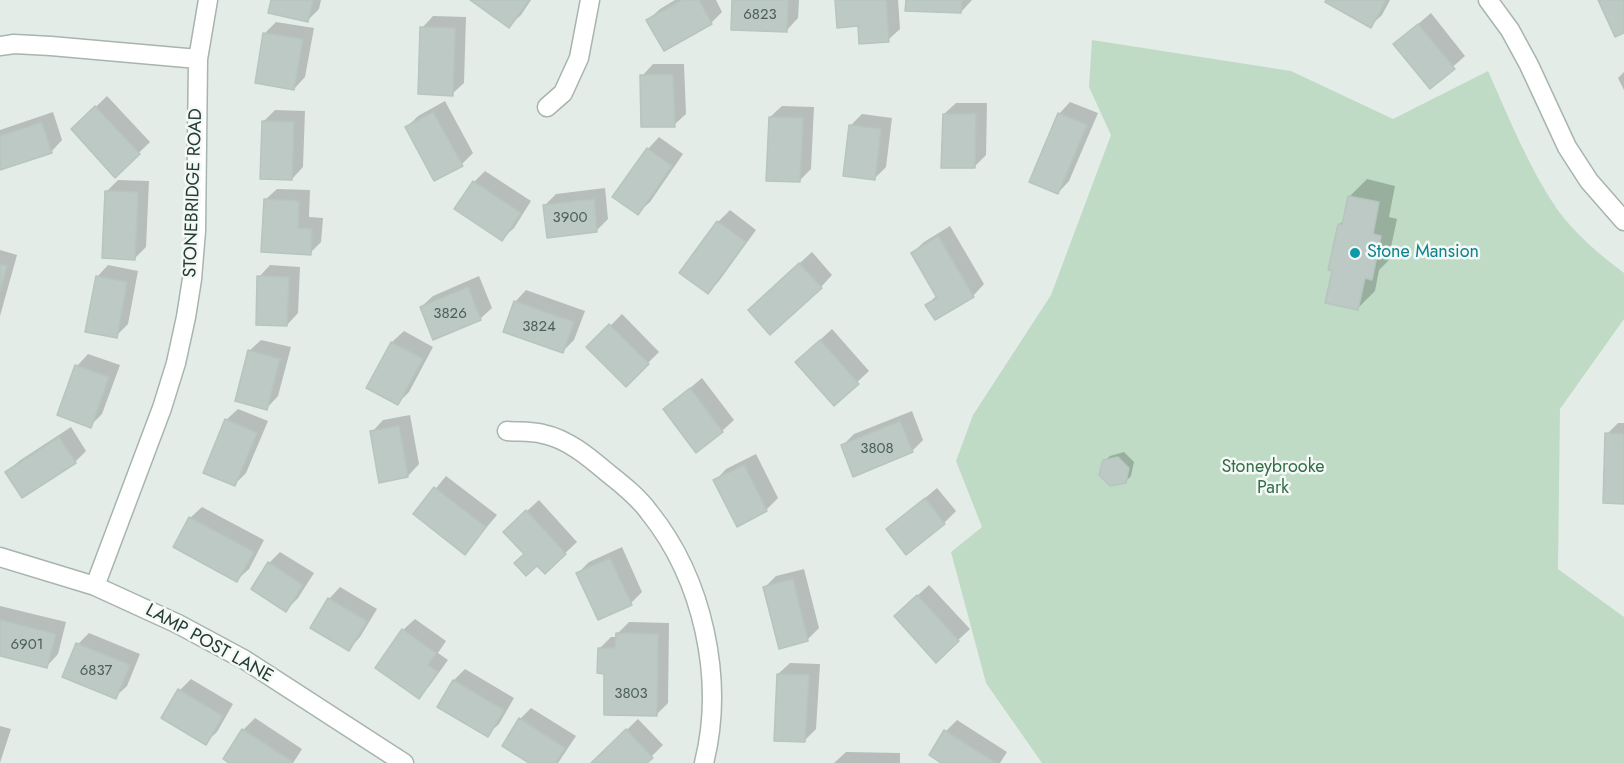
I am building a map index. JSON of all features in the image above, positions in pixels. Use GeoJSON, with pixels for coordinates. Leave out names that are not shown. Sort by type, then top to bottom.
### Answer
{"type":"FeatureCollection","features":[{"type":"Feature","properties":{"kind":"street","name":"STONEBRIDGE ROAD"},"geometry":{"type":"LineString","coordinates":[[95,586],[162,408],[176,363],[186,317],[196,231],[198,59],[208,0]]}},
{"type":"Feature","properties":{"kind":"street"},"geometry":{"type":"LineString","coordinates":[[547,107],[563,93],[579,58],[590,0]]}},
{"type":"Feature","properties":{"kind":"street"},"geometry":{"type":"LineString","coordinates":[[1488,0],[1510,30],[1529,65],[1567,147],[1589,181],[1624,221]]}},
{"type":"Feature","properties":{"kind":"street"},"geometry":{"type":"LineString","coordinates":[[0,46],[14,44],[51,46],[198,59]]}},
{"type":"Feature","properties":{"kind":"street"},"geometry":{"type":"LineString","coordinates":[[507,431],[543,434],[571,445],[630,491],[668,538],[687,578],[706,637],[711,670],[711,711],[704,763]]}},
{"type":"Feature","properties":{"kind":"street","name":"LAMP POST LANE"},"geometry":{"type":"LineString","coordinates":[[0,557],[95,586],[178,624],[245,660],[404,763]]}},
{"type":"Feature","properties":{"kind":"green space","name":"Stoneybrooke Park"},"geometry":{"type":"Polygon","coordinates":[[[1092,40],[1291,71],[1393,119],[1488,71],[1528,159],[1557,209],[1588,244],[1624,273],[1624,319],[1560,409],[1558,569],[1624,617],[1624,763],[1042,763],[986,683],[951,552],[982,527],[956,461],[973,415],[1051,295],[1111,135],[1089,87],[1092,40]]]}},
{"type":"Feature","properties":{"kind":"building"},"geometry":{"type":"Polygon","coordinates":[[[271,0],[313,0],[308,22],[268,13],[271,0]]]}},
{"type":"Feature","properties":{"kind":"building"},"geometry":{"type":"Polygon","coordinates":[[[470,0],[529,0],[509,28],[470,0]]]}},
{"type":"Feature","properties":{"kind":"building"},"geometry":{"type":"Polygon","coordinates":[[[682,0],[699,0],[712,24],[664,51],[646,20],[682,0]]]}},
{"type":"Feature","properties":{"kind":"building"},"geometry":{"type":"Polygon","coordinates":[[[732,0],[788,0],[787,32],[731,30],[732,0]]]}},
{"type":"Feature","properties":{"kind":"building"},"geometry":{"type":"Polygon","coordinates":[[[835,0],[886,0],[889,42],[859,44],[858,26],[837,28],[835,0]]]}},
{"type":"Feature","properties":{"kind":"building"},"geometry":{"type":"Polygon","coordinates":[[[906,0],[962,0],[961,13],[905,11],[906,0]]]}},
{"type":"Feature","properties":{"kind":"building"},"geometry":{"type":"Polygon","coordinates":[[[1326,0],[1386,0],[1371,28],[1325,2],[1326,0]]]}},
{"type":"Feature","properties":{"kind":"building"},"geometry":{"type":"Polygon","coordinates":[[[1598,0],[1624,0],[1624,33],[1615,37],[1598,0]]]}},
{"type":"Feature","properties":{"kind":"building"},"geometry":{"type":"Polygon","coordinates":[[[1418,24],[1455,69],[1430,89],[1393,44],[1418,24]]]}},
{"type":"Feature","properties":{"kind":"building"},"geometry":{"type":"Polygon","coordinates":[[[420,27],[455,28],[453,96],[418,94],[420,27]]]}},
{"type":"Feature","properties":{"kind":"building"},"geometry":{"type":"Polygon","coordinates":[[[263,33],[303,39],[294,90],[255,83],[263,33]]]}},
{"type":"Feature","properties":{"kind":"building"},"geometry":{"type":"Polygon","coordinates":[[[640,75],[673,75],[675,127],[641,127],[640,75]]]}},
{"type":"Feature","properties":{"kind":"building"},"geometry":{"type":"Polygon","coordinates":[[[95,106],[140,154],[115,178],[71,129],[95,106]]]}},
{"type":"Feature","properties":{"kind":"building"},"geometry":{"type":"Polygon","coordinates":[[[433,112],[463,166],[434,181],[405,127],[433,112]]]}},
{"type":"Feature","properties":{"kind":"building"},"geometry":{"type":"Polygon","coordinates":[[[1058,113],[1087,125],[1058,194],[1029,182],[1058,113]]]}},
{"type":"Feature","properties":{"kind":"building"},"geometry":{"type":"Polygon","coordinates":[[[943,114],[976,114],[975,168],[941,168],[943,114]]]}},
{"type":"Feature","properties":{"kind":"building"},"geometry":{"type":"Polygon","coordinates":[[[769,117],[803,118],[800,182],[766,181],[769,117]]]}},
{"type":"Feature","properties":{"kind":"building"},"geometry":{"type":"Polygon","coordinates":[[[262,121],[294,122],[292,180],[260,179],[262,121]]]}},
{"type":"Feature","properties":{"kind":"building"},"geometry":{"type":"Polygon","coordinates":[[[42,122],[52,153],[0,170],[0,136],[42,122]]]}},
{"type":"Feature","properties":{"kind":"building"},"geometry":{"type":"Polygon","coordinates":[[[849,125],[881,129],[875,180],[843,176],[849,125]]]}},
{"type":"Feature","properties":{"kind":"building"},"geometry":{"type":"Polygon","coordinates":[[[647,148],[672,166],[638,215],[612,197],[647,148]]]}},
{"type":"Feature","properties":{"kind":"building"},"geometry":{"type":"Polygon","coordinates":[[[473,181],[521,213],[502,241],[454,209],[473,181]]]}},
{"type":"Feature","properties":{"kind":"building"},"geometry":{"type":"Polygon","coordinates":[[[105,191],[138,192],[135,260],[102,258],[105,191]]]}},
{"type":"Feature","properties":{"kind":"building","name":"Stone Mansion"},"geometry":{"type":"Polygon","coordinates":[[[1348,196],[1379,202],[1373,234],[1381,236],[1372,280],[1365,278],[1358,310],[1325,303],[1332,271],[1328,270],[1338,224],[1342,225],[1348,196]]]}},
{"type":"Feature","properties":{"kind":"building"},"geometry":{"type":"Polygon","coordinates":[[[264,199],[299,201],[298,228],[312,229],[311,255],[261,252],[264,199]]]}},
{"type":"Feature","properties":{"kind":"building"},"geometry":{"type":"Polygon","coordinates":[[[594,199],[597,232],[547,238],[543,205],[594,199]]]}},
{"type":"Feature","properties":{"kind":"building"},"geometry":{"type":"Polygon","coordinates":[[[717,221],[746,242],[708,294],[679,273],[717,221]]]}},
{"type":"Feature","properties":{"kind":"building"},"geometry":{"type":"Polygon","coordinates":[[[938,236],[974,297],[935,320],[925,305],[937,298],[911,253],[938,236]]]}},
{"type":"Feature","properties":{"kind":"building"},"geometry":{"type":"Polygon","coordinates":[[[799,263],[822,288],[770,335],[748,310],[799,263]]]}},
{"type":"Feature","properties":{"kind":"building"},"geometry":{"type":"Polygon","coordinates":[[[0,264],[7,266],[0,291],[0,264]]]}},
{"type":"Feature","properties":{"kind":"building"},"geometry":{"type":"Polygon","coordinates":[[[96,276],[127,282],[117,338],[85,332],[96,276]]]}},
{"type":"Feature","properties":{"kind":"building"},"geometry":{"type":"Polygon","coordinates":[[[257,276],[289,277],[287,326],[256,325],[257,276]]]}},
{"type":"Feature","properties":{"kind":"building"},"geometry":{"type":"Polygon","coordinates":[[[468,287],[481,320],[433,340],[420,307],[468,287]]]}},
{"type":"Feature","properties":{"kind":"building"},"geometry":{"type":"Polygon","coordinates":[[[514,301],[574,322],[563,353],[503,332],[514,301]]]}},
{"type":"Feature","properties":{"kind":"building"},"geometry":{"type":"Polygon","coordinates":[[[609,324],[649,364],[626,387],[586,347],[609,324]]]}},
{"type":"Feature","properties":{"kind":"building"},"geometry":{"type":"Polygon","coordinates":[[[820,340],[859,384],[834,406],[795,362],[820,340]]]}},
{"type":"Feature","properties":{"kind":"building"},"geometry":{"type":"Polygon","coordinates":[[[391,342],[423,359],[398,405],[366,388],[391,342]]]}},
{"type":"Feature","properties":{"kind":"building"},"geometry":{"type":"Polygon","coordinates":[[[248,350],[280,359],[267,410],[235,401],[248,350]]]}},
{"type":"Feature","properties":{"kind":"building"},"geometry":{"type":"Polygon","coordinates":[[[75,365],[109,377],[91,428],[57,415],[75,365]]]}},
{"type":"Feature","properties":{"kind":"building"},"geometry":{"type":"Polygon","coordinates":[[[690,388],[723,432],[696,453],[663,409],[690,388]]]}},
{"type":"Feature","properties":{"kind":"building"},"geometry":{"type":"Polygon","coordinates":[[[225,419],[257,433],[235,486],[203,473],[225,419]]]}},
{"type":"Feature","properties":{"kind":"building"},"geometry":{"type":"Polygon","coordinates":[[[900,421],[913,452],[853,477],[841,445],[900,421]]]}},
{"type":"Feature","properties":{"kind":"building"},"geometry":{"type":"Polygon","coordinates":[[[399,426],[408,477],[379,483],[370,431],[399,426]]]}},
{"type":"Feature","properties":{"kind":"building"},"geometry":{"type":"Polygon","coordinates":[[[1605,433],[1624,434],[1624,504],[1603,503],[1605,433]]]}},
{"type":"Feature","properties":{"kind":"building"},"geometry":{"type":"Polygon","coordinates":[[[59,437],[76,463],[22,498],[5,472],[59,437]]]}},
{"type":"Feature","properties":{"kind":"building"},"geometry":{"type":"Polygon","coordinates":[[[1118,457],[1129,468],[1126,483],[1110,486],[1099,475],[1103,460],[1118,457]]]}},
{"type":"Feature","properties":{"kind":"building"},"geometry":{"type":"Polygon","coordinates":[[[744,465],[767,511],[737,527],[713,480],[744,465]]]}},
{"type":"Feature","properties":{"kind":"building"},"geometry":{"type":"Polygon","coordinates":[[[434,487],[486,527],[465,555],[413,514],[434,487]]]}},
{"type":"Feature","properties":{"kind":"building"},"geometry":{"type":"Polygon","coordinates":[[[925,498],[945,524],[906,555],[886,529],[925,498]]]}},
{"type":"Feature","properties":{"kind":"building"},"geometry":{"type":"Polygon","coordinates":[[[526,510],[566,554],[545,574],[537,566],[526,576],[514,563],[524,554],[503,532],[526,510]]]}},
{"type":"Feature","properties":{"kind":"building"},"geometry":{"type":"Polygon","coordinates":[[[189,517],[254,552],[237,582],[173,547],[189,517]]]}},
{"type":"Feature","properties":{"kind":"building"},"geometry":{"type":"Polygon","coordinates":[[[610,558],[632,605],[598,620],[576,573],[610,558]]]}},
{"type":"Feature","properties":{"kind":"building"},"geometry":{"type":"Polygon","coordinates":[[[268,562],[303,585],[286,612],[251,589],[268,562]]]}},
{"type":"Feature","properties":{"kind":"building"},"geometry":{"type":"Polygon","coordinates":[[[793,579],[808,641],[779,649],[763,587],[793,579]]]}},
{"type":"Feature","properties":{"kind":"building"},"geometry":{"type":"Polygon","coordinates":[[[917,595],[959,641],[936,663],[894,616],[917,595]]]}},
{"type":"Feature","properties":{"kind":"building"},"geometry":{"type":"Polygon","coordinates":[[[328,598],[367,621],[349,651],[310,628],[328,598]]]}},
{"type":"Feature","properties":{"kind":"building"},"geometry":{"type":"Polygon","coordinates":[[[0,620],[56,634],[47,668],[0,656],[0,620]]]}},
{"type":"Feature","properties":{"kind":"building"},"geometry":{"type":"Polygon","coordinates":[[[402,629],[436,653],[428,665],[438,672],[419,699],[375,668],[402,629]]]}},
{"type":"Feature","properties":{"kind":"building"},"geometry":{"type":"Polygon","coordinates":[[[616,633],[658,634],[657,716],[604,715],[604,674],[597,673],[598,648],[615,648],[616,633]]]}},
{"type":"Feature","properties":{"kind":"building"},"geometry":{"type":"Polygon","coordinates":[[[76,643],[130,665],[116,699],[62,677],[76,643]]]}},
{"type":"Feature","properties":{"kind":"building"},"geometry":{"type":"Polygon","coordinates":[[[777,674],[809,675],[805,742],[774,741],[777,674]]]}},
{"type":"Feature","properties":{"kind":"building"},"geometry":{"type":"Polygon","coordinates":[[[453,680],[504,710],[488,737],[437,707],[453,680]]]}},
{"type":"Feature","properties":{"kind":"building"},"geometry":{"type":"Polygon","coordinates":[[[178,689],[223,716],[206,745],[161,718],[178,689]]]}},
{"type":"Feature","properties":{"kind":"building"},"geometry":{"type":"Polygon","coordinates":[[[519,718],[565,748],[556,763],[529,763],[502,746],[519,718]]]}},
{"type":"Feature","properties":{"kind":"building"},"geometry":{"type":"Polygon","coordinates":[[[242,729],[292,761],[291,763],[229,763],[223,759],[242,729]]]}},
{"type":"Feature","properties":{"kind":"building"},"geometry":{"type":"Polygon","coordinates":[[[626,729],[653,758],[647,763],[591,763],[626,729]]]}},
{"type":"Feature","properties":{"kind":"building"},"geometry":{"type":"Polygon","coordinates":[[[944,730],[996,763],[941,763],[929,755],[944,730]]]}},
{"type":"Feature","properties":{"kind":"place","name":"Stone Mansion"},"geometry":{"type":"Point","coordinates":[1355,253]}}]}
